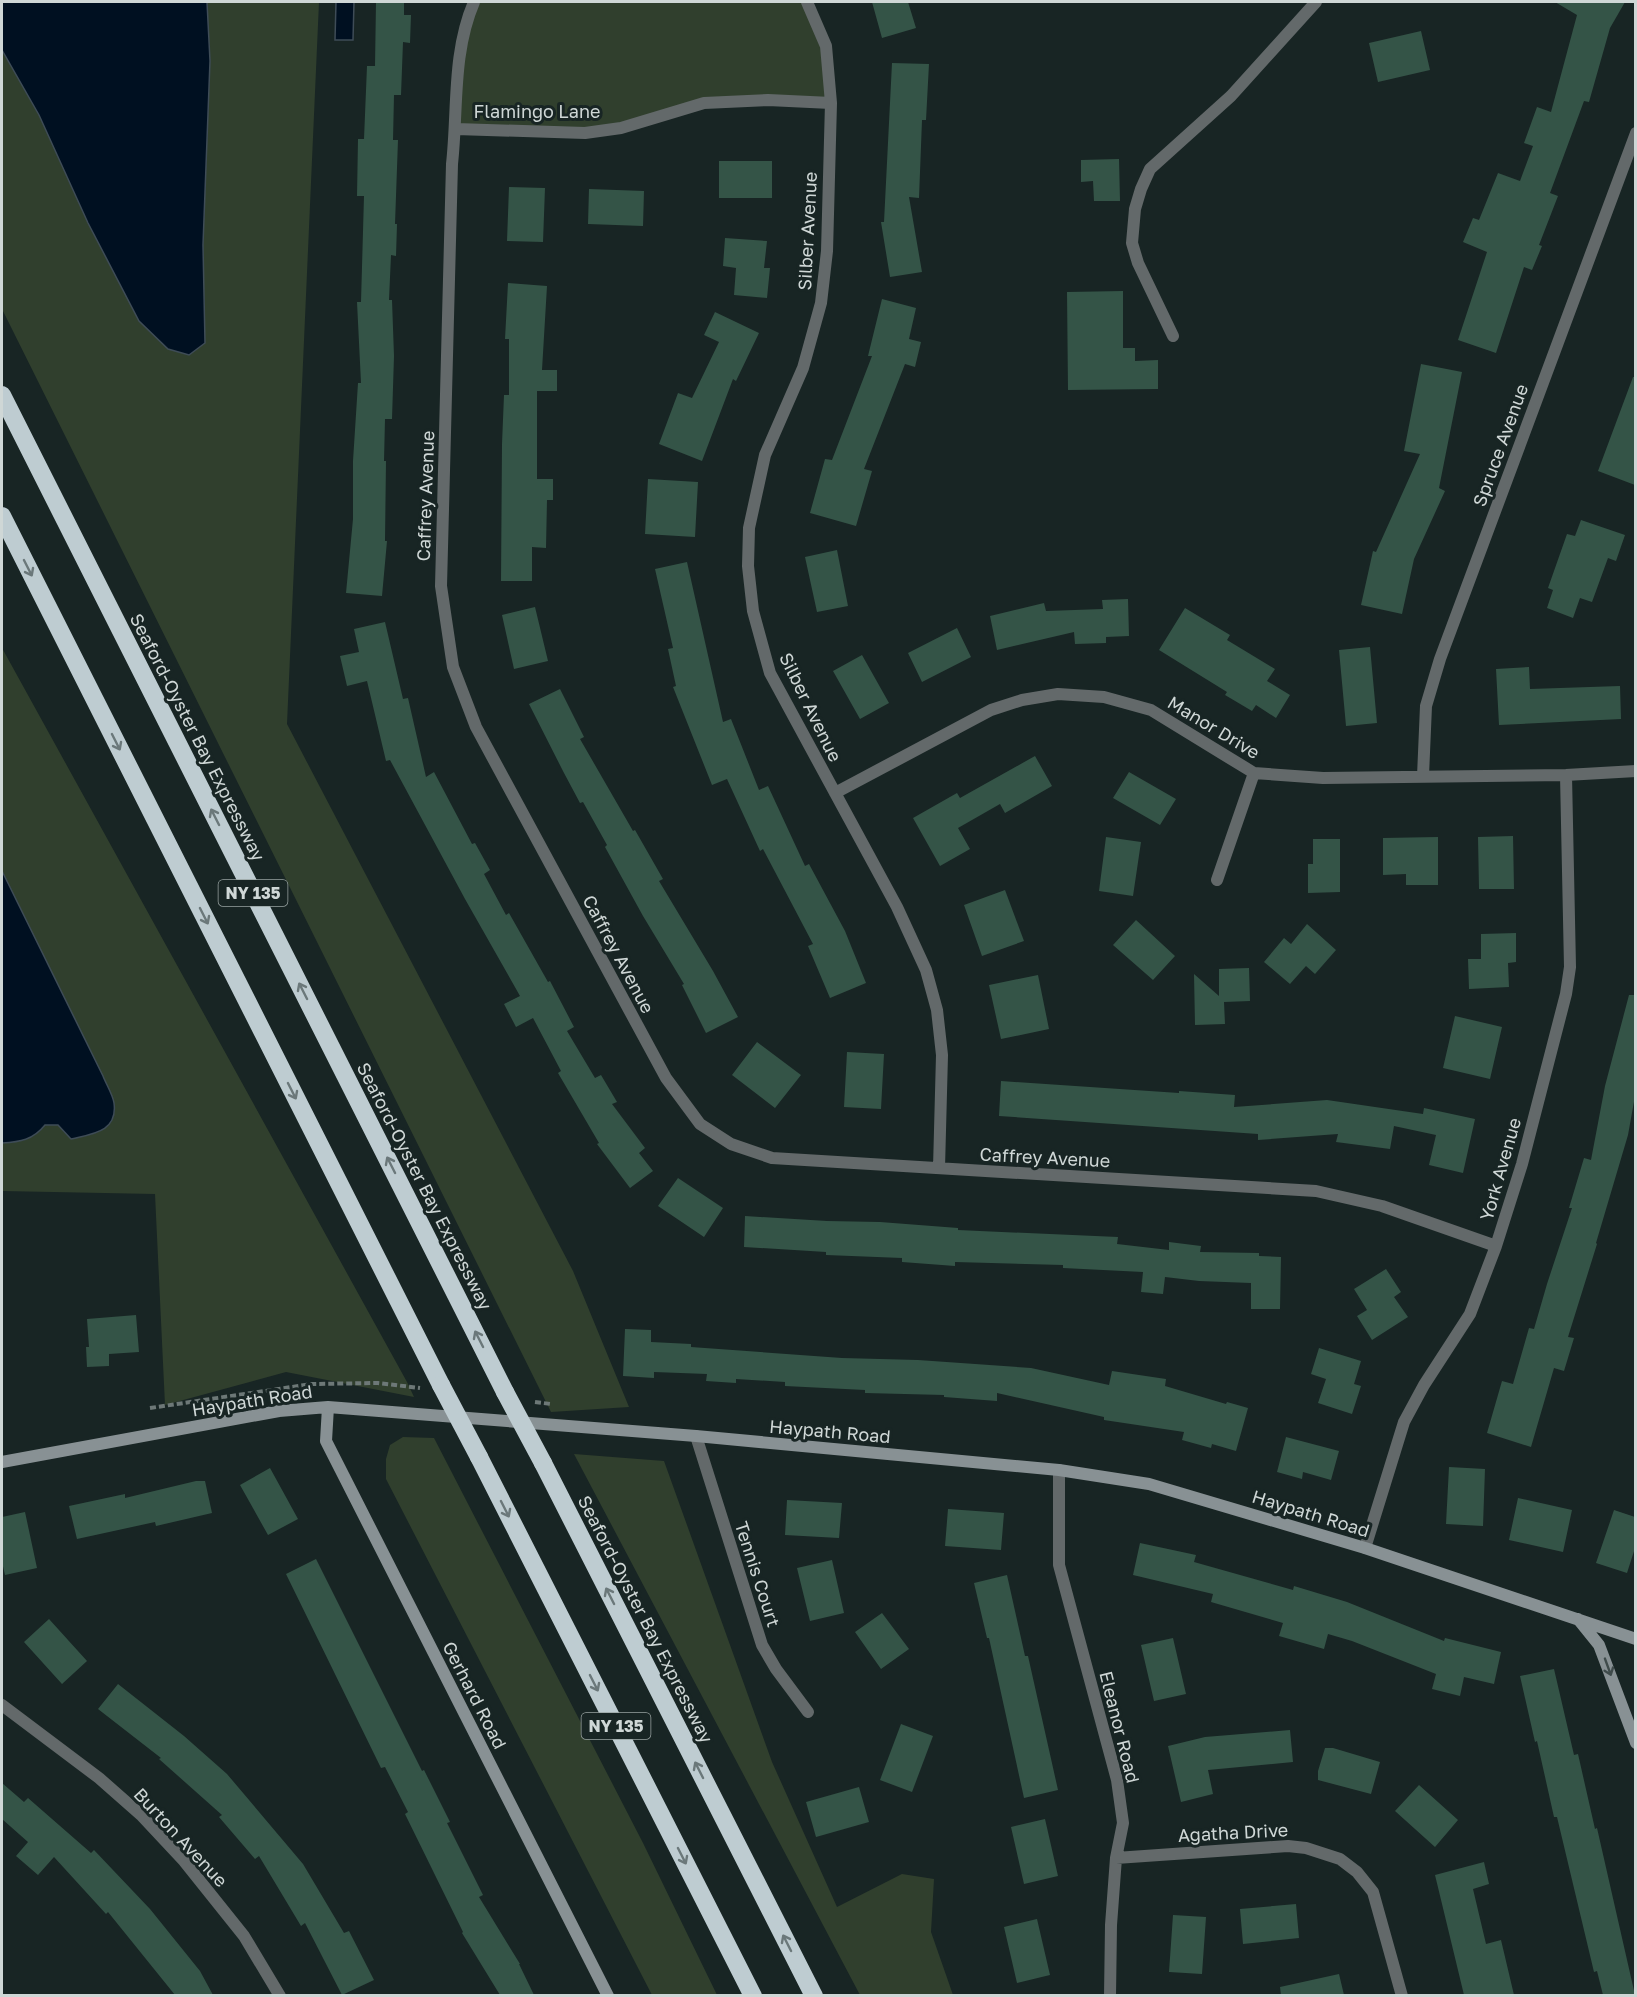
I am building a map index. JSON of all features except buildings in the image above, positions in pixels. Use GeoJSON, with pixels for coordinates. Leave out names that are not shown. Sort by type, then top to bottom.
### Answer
{"type":"FeatureCollection","features":[{"type":"Feature","properties":{"kind":"highway","name":"Seaford-Oyster Bay Expressway"},"geometry":{"type":"LineString","coordinates":[[2,395],[505,1392],[814,1995]]}},
{"type":"Feature","properties":{"kind":"highway","name":"NY 135"},"geometry":{"type":"LineString","coordinates":[[2,516],[441,1385],[753,1995]]}},
{"type":"Feature","properties":{"kind":"street","name":"Caffrey Avenue"},"geometry":{"type":"LineString","coordinates":[[474,2],[459,53],[452,164],[441,586],[453,667],[476,727],[666,1078],[700,1124],[731,1144],[772,1158],[1316,1191],[1382,1206],[1496,1246]]}},
{"type":"Feature","properties":{"kind":"street","name":"Silber Avenue"},"geometry":{"type":"LineString","coordinates":[[807,2],[826,45],[831,103],[827,251],[821,303],[803,369],[765,455],[749,528],[748,566],[753,611],[770,673],[897,907],[926,970],[937,1010],[942,1055],[939,1168]]}},
{"type":"Feature","properties":{"kind":"street"},"geometry":{"type":"LineString","coordinates":[[1173,336],[1138,263],[1132,243],[1135,209],[1141,189],[1150,169],[1231,96],[1316,2]]}},
{"type":"Feature","properties":{"kind":"street","name":"Flamingo Lane"},"geometry":{"type":"LineString","coordinates":[[456,129],[585,133],[621,128],[704,103],[768,100],[831,103]]}},
{"type":"Feature","properties":{"kind":"street","name":"Spruce Avenue"},"geometry":{"type":"LineString","coordinates":[[1423,776],[1426,706],[1440,659],[1635,133]]}},
{"type":"Feature","properties":{"kind":"street","name":"Manor Drive"},"geometry":{"type":"LineString","coordinates":[[835,794],[991,710],[1022,700],[1058,694],[1104,697],[1151,710],[1254,773],[1323,778],[1566,775],[1635,771]]}},
{"type":"Feature","properties":{"kind":"street"},"geometry":{"type":"LineString","coordinates":[[1217,880],[1254,773]]}},
{"type":"Feature","properties":{"kind":"street","name":"York Avenue"},"geometry":{"type":"LineString","coordinates":[[1365,1548],[1404,1422],[1424,1385],[1470,1314],[1496,1246],[1522,1164],[1566,994],[1569,967],[1566,775]]}},
{"type":"Feature","properties":{"kind":"street","name":"Haypath Road"},"geometry":{"type":"LineString","coordinates":[[2,1462],[279,1412],[328,1407],[696,1436],[1059,1470],[1149,1484],[1365,1548],[1635,1639]]}},
{"type":"Feature","properties":{"kind":"street","name":"Gerhard Road"},"geometry":{"type":"LineString","coordinates":[[328,1407],[326,1441],[608,1995]]}},
{"type":"Feature","properties":{"kind":"street","name":"Tennis Court"},"geometry":{"type":"LineString","coordinates":[[696,1436],[762,1645],[776,1669],[808,1712]]}},
{"type":"Feature","properties":{"kind":"street","name":"Eleanor Road"},"geometry":{"type":"LineString","coordinates":[[1059,1470],[1059,1565],[1117,1780],[1123,1823],[1116,1858],[1111,1925],[1110,1995]]}},
{"type":"Feature","properties":{"kind":"street"},"geometry":{"type":"LineString","coordinates":[[1577,1618],[1599,1645],[1635,1743]]}},
{"type":"Feature","properties":{"kind":"street","name":"Burton Avenue"},"geometry":{"type":"LineString","coordinates":[[2,1706],[99,1778],[141,1815],[184,1861],[244,1936],[280,1995]]}},
{"type":"Feature","properties":{"kind":"street","name":"Agatha Drive"},"geometry":{"type":"LineString","coordinates":[[1116,1858],[1288,1846],[1306,1848],[1340,1859],[1357,1872],[1373,1892],[1402,1995]]}},
{"type":"Feature","properties":{"kind":"green space"},"geometry":{"type":"Polygon","coordinates":[[[207,2],[319,2],[287,724],[573,1271],[629,1407],[551,1412],[2,309],[2,50],[39,115],[88,223],[139,321],[205,342],[203,245],[210,61],[207,2]]]}},
{"type":"Feature","properties":{"kind":"green space"},"geometry":{"type":"Polygon","coordinates":[[[474,2],[807,2],[826,46],[831,103],[704,103],[621,128],[456,129],[459,53],[474,2]]]}},
{"type":"Feature","properties":{"kind":"green space"},"geometry":{"type":"Polygon","coordinates":[[[2,648],[414,1397],[286,1372],[165,1405],[155,1194],[2,1191],[2,1143],[26,1140],[45,1125],[58,1125],[114,1103],[103,1076],[2,871],[2,648]]]}},
{"type":"Feature","properties":{"kind":"green space"},"geometry":{"type":"Polygon","coordinates":[[[403,1437],[434,1438],[643,1843],[717,1995],[652,1995],[386,1479],[386,1459],[390,1445],[403,1437]]]}},
{"type":"Feature","properties":{"kind":"green space"},"geometry":{"type":"Polygon","coordinates":[[[574,1454],[664,1461],[772,1762],[837,1907],[902,1874],[934,1879],[931,1932],[953,1995],[860,1995],[574,1454]]]}},
{"type":"Feature","properties":{"kind":"water"},"geometry":{"type":"Polygon","coordinates":[[[2,2],[207,2],[210,61],[203,245],[205,343],[189,355],[168,349],[139,321],[88,223],[39,115],[2,50],[2,2]]]}},
{"type":"Feature","properties":{"kind":"water"},"geometry":{"type":"Polygon","coordinates":[[[336,2],[354,2],[353,40],[335,40],[336,2]]]}},
{"type":"Feature","properties":{"kind":"water"},"geometry":{"type":"Polygon","coordinates":[[[2,871],[112,1097],[114,1113],[112,1120],[108,1126],[95,1133],[71,1139],[58,1125],[45,1125],[36,1134],[26,1139],[2,1143],[2,871]]]}}]}
